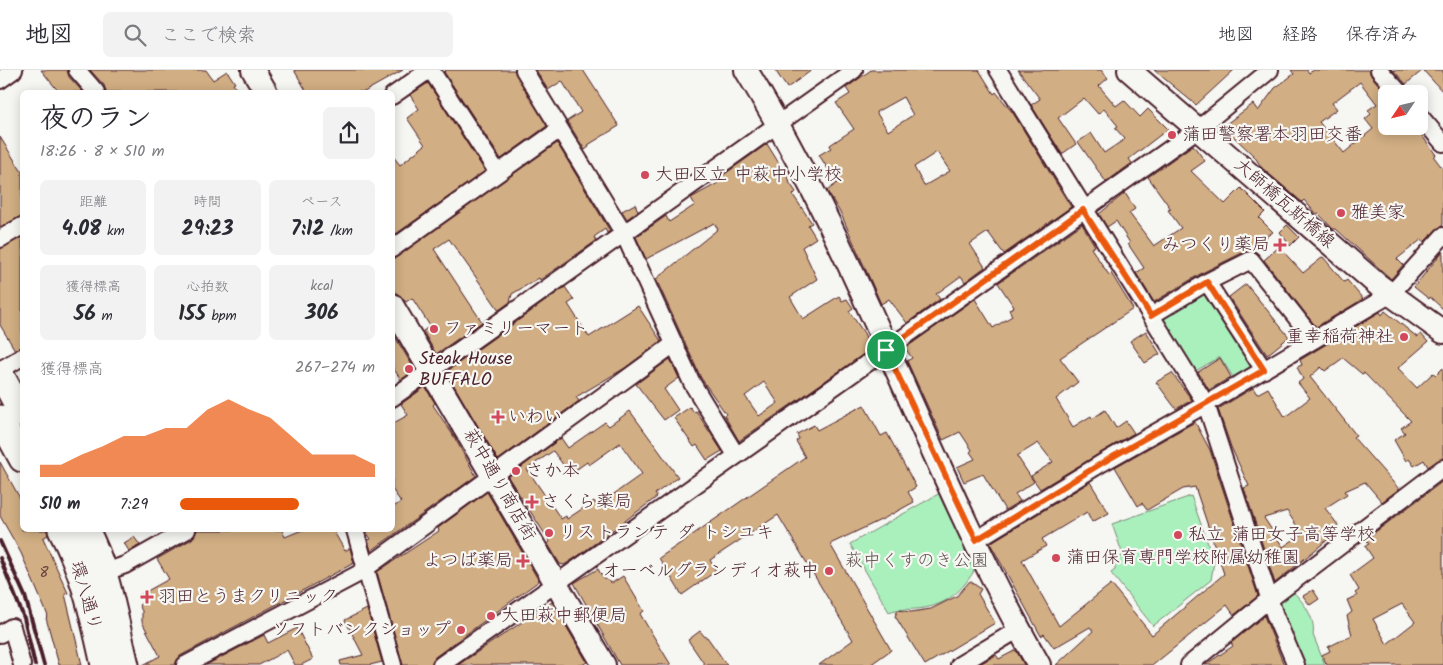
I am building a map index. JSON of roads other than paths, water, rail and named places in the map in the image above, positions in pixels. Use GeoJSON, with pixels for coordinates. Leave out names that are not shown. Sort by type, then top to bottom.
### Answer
{"type":"FeatureCollection","features":[{"type":"Feature","properties":{"kind":"main road"},"geometry":{"type":"LineString","coordinates":[[0,372],[20,410]]}},
{"type":"Feature","properties":{"kind":"main road"},"geometry":{"type":"LineString","coordinates":[[0,418],[20,455]]}},
{"type":"Feature","properties":{"kind":"main road","name":"環八通り"},"geometry":{"type":"LineString","coordinates":[[62,532],[72,550],[89,601],[104,665]]}},
{"type":"Feature","properties":{"kind":"main road","name":"環八通り"},"geometry":{"type":"LineString","coordinates":[[87,532],[94,544],[103,573],[126,665]]}},
{"type":"Feature","properties":{"kind":"street"},"geometry":{"type":"LineString","coordinates":[[0,80],[14,70]]}},
{"type":"Feature","properties":{"kind":"street"},"geometry":{"type":"LineString","coordinates":[[77,70],[94,90]]}},
{"type":"Feature","properties":{"kind":"street"},"geometry":{"type":"LineString","coordinates":[[253,70],[265,90]]}},
{"type":"Feature","properties":{"kind":"street"},"geometry":{"type":"LineString","coordinates":[[395,94],[430,70],[498,173]]}},
{"type":"Feature","properties":{"kind":"street"},"geometry":{"type":"LineString","coordinates":[[524,70],[624,234],[692,383],[736,455]]}},
{"type":"Feature","properties":{"kind":"street"},"geometry":{"type":"LineString","coordinates":[[746,70],[779,123],[833,233],[976,540],[1019,628],[1040,665]]}},
{"type":"Feature","properties":{"kind":"street"},"geometry":{"type":"LineString","coordinates":[[395,396],[854,70]]}},
{"type":"Feature","properties":{"kind":"street"},"geometry":{"type":"LineString","coordinates":[[998,70],[1083,210],[1206,404],[1270,598],[1296,665]]}},
{"type":"Feature","properties":{"kind":"street","name":"大師橋瓦斯橋線"},"geometry":{"type":"LineString","coordinates":[[1129,70],[1378,285],[1443,332]]}},
{"type":"Feature","properties":{"kind":"street"},"geometry":{"type":"LineString","coordinates":[[441,665],[1198,129],[1270,70]]}},
{"type":"Feature","properties":{"kind":"street"},"geometry":{"type":"LineString","coordinates":[[1379,70],[1393,85]]}},
{"type":"Feature","properties":{"kind":"street"},"geometry":{"type":"LineString","coordinates":[[1428,126],[1443,143]]}},
{"type":"Feature","properties":{"kind":"street"},"geometry":{"type":"LineString","coordinates":[[395,247],[560,129]]}},
{"type":"Feature","properties":{"kind":"street"},"geometry":{"type":"LineString","coordinates":[[0,239],[20,227]]}},
{"type":"Feature","properties":{"kind":"street"},"geometry":{"type":"LineString","coordinates":[[976,540],[1102,463],[1206,404],[1391,294],[1443,236]]}},
{"type":"Feature","properties":{"kind":"street"},"geometry":{"type":"LineString","coordinates":[[1151,316],[1207,282],[1251,260],[1314,340]]}},
{"type":"Feature","properties":{"kind":"street"},"geometry":{"type":"LineString","coordinates":[[1207,282],[1264,370]]}},
{"type":"Feature","properties":{"kind":"street","name":"萩中通り商店街"},"geometry":{"type":"LineString","coordinates":[[395,310],[493,475],[551,587],[604,665]]}},
{"type":"Feature","properties":{"kind":"street"},"geometry":{"type":"LineString","coordinates":[[185,665],[358,574],[366,566],[674,344]]}},
{"type":"Feature","properties":{"kind":"street"},"geometry":{"type":"LineString","coordinates":[[0,372],[20,358]]}},
{"type":"Feature","properties":{"kind":"street"},"geometry":{"type":"LineString","coordinates":[[1189,665],[1270,598],[1443,468]]}},
{"type":"Feature","properties":{"kind":"street"},"geometry":{"type":"LineString","coordinates":[[103,573],[124,565],[183,532]]}},
{"type":"Feature","properties":{"kind":"street"},"geometry":{"type":"LineString","coordinates":[[356,532],[393,665]]}},
{"type":"Feature","properties":{"kind":"street"},"geometry":{"type":"LineString","coordinates":[[959,665],[1019,628]]}},
{"type":"Feature","properties":{"kind":"street"},"geometry":{"type":"LineString","coordinates":[[6,631],[22,665]]}},
{"type":"Feature","properties":{"kind":"railway"},"geometry":{"type":"LineString","coordinates":[[0,541],[25,596],[44,665]]}},
{"type":"Feature","properties":{"kind":"railway"},"geometry":{"type":"LineString","coordinates":[[0,558],[24,618],[35,665]]}},
{"type":"Feature","properties":{"kind":"place","name":"蒲田警察署本羽田交番"},"geometry":{"type":"Point","coordinates":[1172,135]}},
{"type":"Feature","properties":{"kind":"place","name":"大田区立 中萩中小学校"},"geometry":{"type":"Point","coordinates":[645,175]}},
{"type":"Feature","properties":{"kind":"place","name":"雅美家"},"geometry":{"type":"Point","coordinates":[1341,213]}},
{"type":"Feature","properties":{"kind":"place","name":"みつくり薬局"},"geometry":{"type":"Point","coordinates":[1280,245]}},
{"type":"Feature","properties":{"kind":"place","name":"ファミリーマート"},"geometry":{"type":"Point","coordinates":[434,329]}},
{"type":"Feature","properties":{"kind":"place","name":"重幸稲荷神社"},"geometry":{"type":"Point","coordinates":[1404,337]}},
{"type":"Feature","properties":{"kind":"place","name":"Steak House BUFFALO"},"geometry":{"type":"Point","coordinates":[409,369]}},
{"type":"Feature","properties":{"kind":"place","name":"いわい"},"geometry":{"type":"Point","coordinates":[498,417]}},
{"type":"Feature","properties":{"kind":"place","name":"さか本"},"geometry":{"type":"Point","coordinates":[516,471]}},
{"type":"Feature","properties":{"kind":"place","name":"さくら薬局"},"geometry":{"type":"Point","coordinates":[532,502]}},
{"type":"Feature","properties":{"kind":"place","name":"リストランテ ダ トシユキ"},"geometry":{"type":"Point","coordinates":[549,533]}},
{"type":"Feature","properties":{"kind":"place","name":"私立 蒲田女子高等学校"},"geometry":{"type":"Point","coordinates":[1178,535]}},
{"type":"Feature","properties":{"kind":"place","name":"蒲田保育専門学校附属幼稚園"},"geometry":{"type":"Point","coordinates":[1056,558]}},
{"type":"Feature","properties":{"kind":"place","name":"よつば薬局"},"geometry":{"type":"Point","coordinates":[523,561]}},
{"type":"Feature","properties":{"kind":"place","name":"オーベルグランディオ萩中"},"geometry":{"type":"Point","coordinates":[829,571]}},
{"type":"Feature","properties":{"kind":"place","name":"羽田とうまクリニック"},"geometry":{"type":"Point","coordinates":[147,597]}},
{"type":"Feature","properties":{"kind":"place","name":"大田萩中郵便局"},"geometry":{"type":"Point","coordinates":[491,616]}},
{"type":"Feature","properties":{"kind":"place","name":"ソフトバンクショップ"},"geometry":{"type":"Point","coordinates":[461,630]}},
{"type":"Feature","properties":{"kind":"park label","name":"萩中くすのき公園"},"geometry":{"type":"Point","coordinates":[917,561]}}]}
